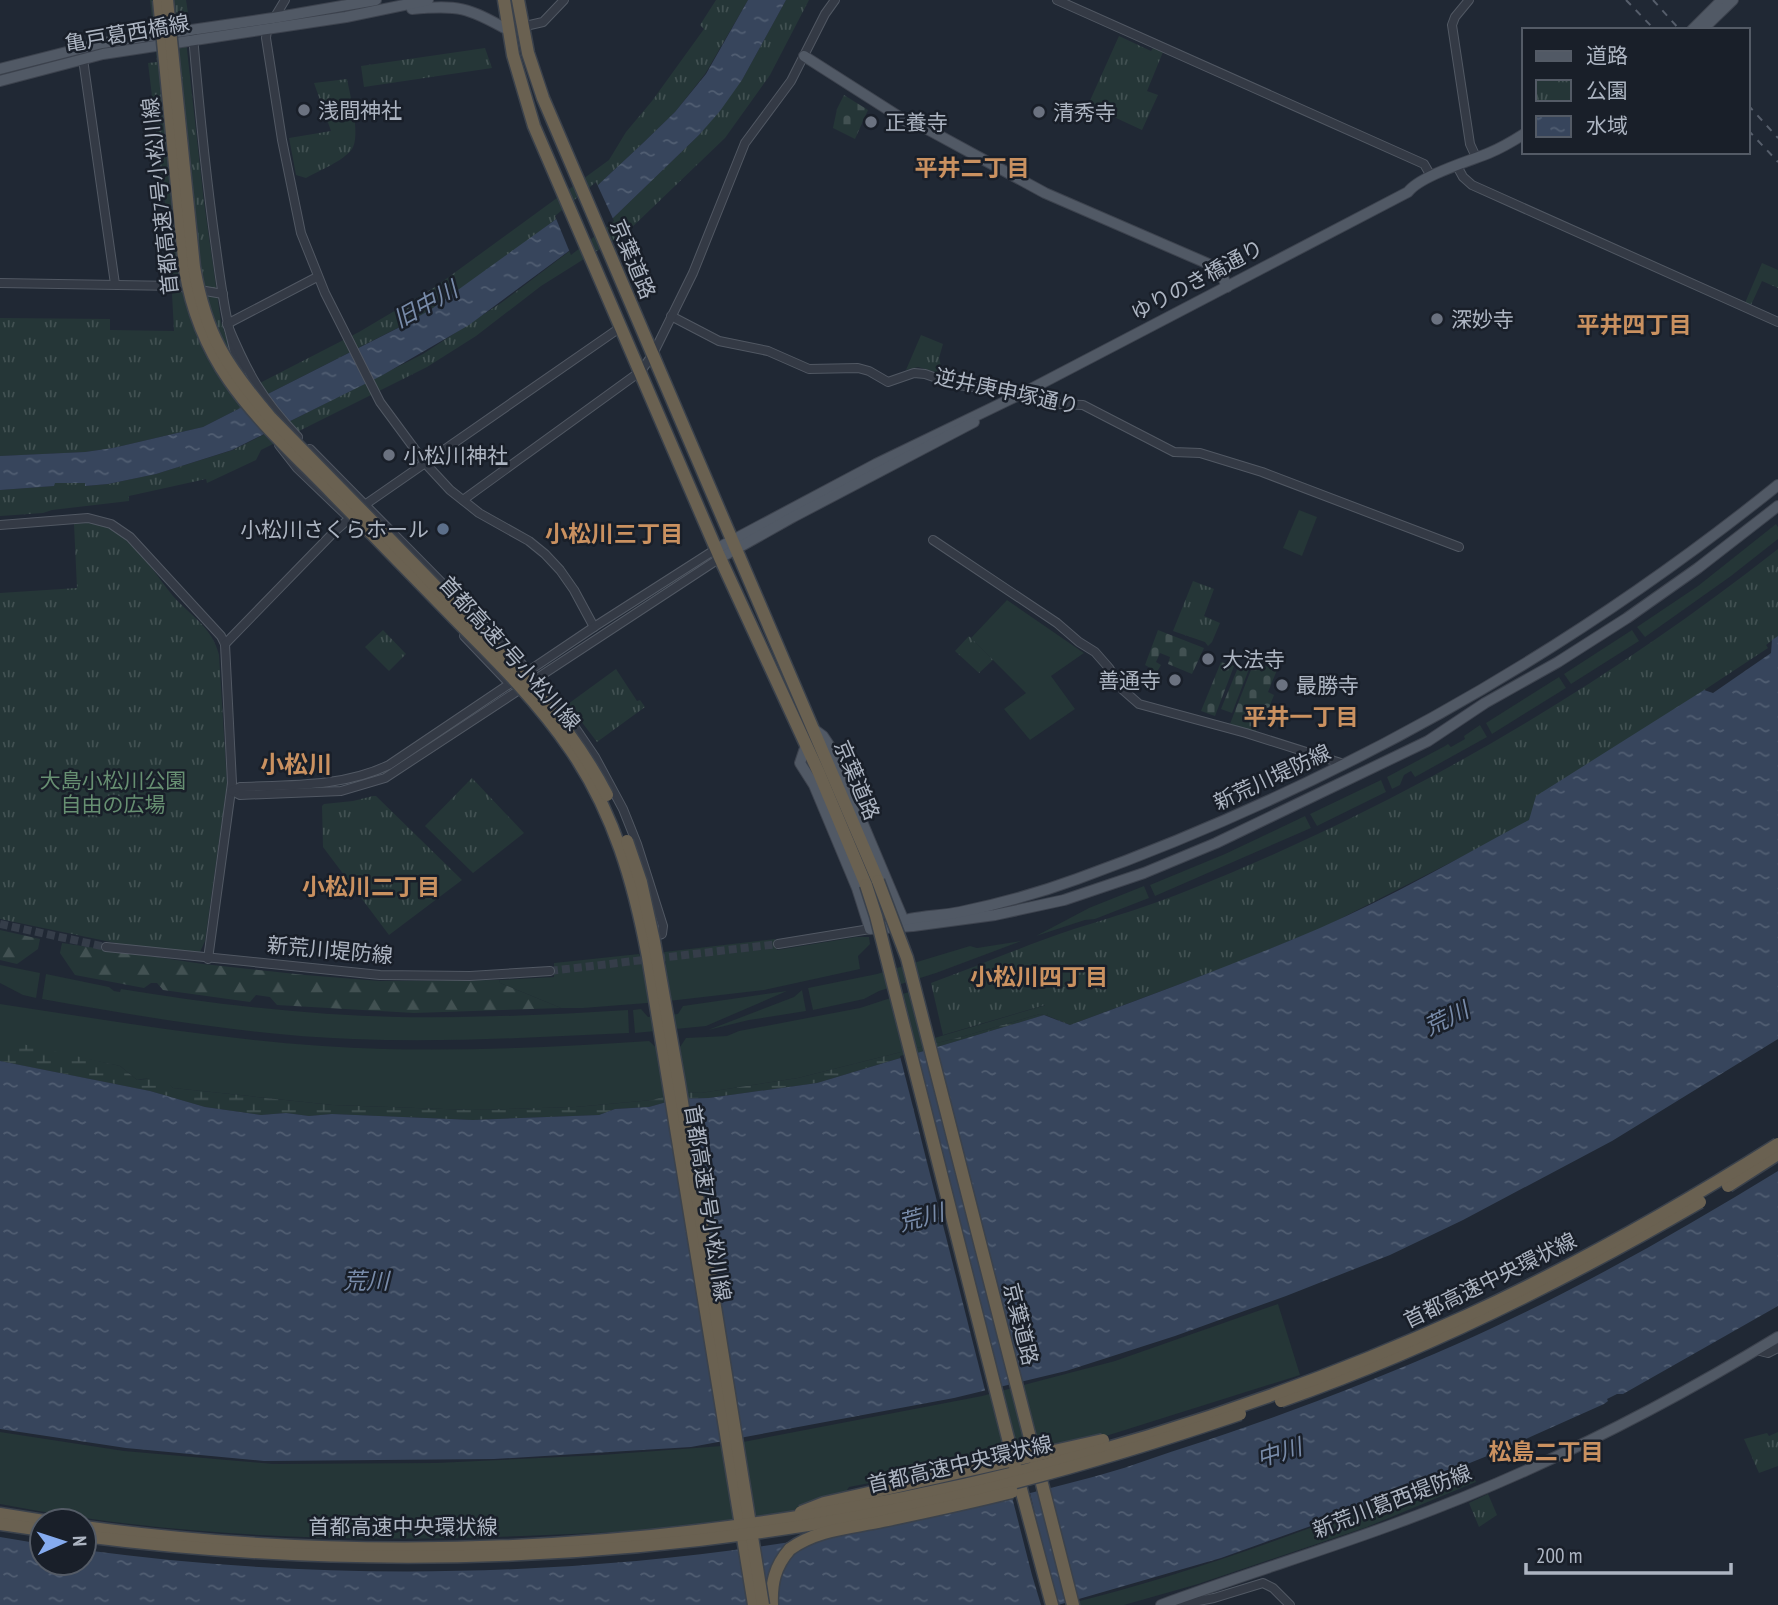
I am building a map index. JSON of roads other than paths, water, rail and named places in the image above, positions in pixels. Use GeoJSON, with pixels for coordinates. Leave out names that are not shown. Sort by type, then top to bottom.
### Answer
{"type":"FeatureCollection","features":[{"type":"Feature","properties":{"kind":"highway","name":"首都高速7号小松川線"},"geometry":{"type":"LineString","coordinates":[[159,0],[185,269],[194,312],[211,353],[235,389],[265,424],[497,661],[537,706],[587,775],[601,800],[624,856],[648,957],[754,1605]]}},
{"type":"Feature","properties":{"kind":"highway","name":"首都高速7号小松川線"},"geometry":{"type":"LineString","coordinates":[[167,0],[194,267],[203,309],[223,357],[270,417],[494,645],[544,701],[595,771],[610,799],[632,854],[651,925],[679,1083],[763,1605]]}},
{"type":"Feature","properties":{"kind":"highway","name":"京葉道路"},"geometry":{"type":"LineString","coordinates":[[504,0],[508,30],[526,105],[718,554],[907,958],[1073,1605]]}},
{"type":"Feature","properties":{"kind":"highway","name":"京葉道路"},"geometry":{"type":"LineString","coordinates":[[517,0],[543,98],[815,730],[872,883],[878,925],[1052,1605]]}},
{"type":"Feature","properties":{"kind":"highway","name":"首都高速中央環状線"},"geometry":{"type":"LineString","coordinates":[[98,1528],[222,1541],[377,1548],[486,1547],[634,1538],[809,1516],[927,1494],[1029,1470],[1179,1426],[1303,1384],[1478,1310],[1620,1238],[1778,1144]]}},
{"type":"Feature","properties":{"kind":"highway","name":"首都高速中央環状線"},"geometry":{"type":"LineString","coordinates":[[98,1537],[195,1547],[377,1557],[561,1553],[697,1541],[866,1515],[998,1487],[1087,1463],[1307,1391],[1461,1328],[1626,1245],[1778,1154]]}},
{"type":"Feature","properties":{"kind":"highway"},"geometry":{"type":"LineString","coordinates":[[748,1605],[752,1565],[764,1543],[782,1523],[810,1508],[1143,1430],[1179,1426]]}},
{"type":"Feature","properties":{"kind":"highway"},"geometry":{"type":"LineString","coordinates":[[772,1605],[772,1588],[778,1566],[790,1549],[807,1538],[828,1531],[991,1497],[1031,1486],[1087,1463]]}},
{"type":"Feature","properties":{"kind":"highway"},"geometry":{"type":"LineString","coordinates":[[0,1514],[28,1518]]}},
{"type":"Feature","properties":{"kind":"highway"},"geometry":{"type":"LineString","coordinates":[[0,1524],[28,1528]]}},
{"type":"Feature","properties":{"kind":"main road","name":"亀戸葛西橋線"},"geometry":{"type":"LineString","coordinates":[[0,69],[102,43],[376,0]]}},
{"type":"Feature","properties":{"kind":"main road","name":"亀戸葛西橋線"},"geometry":{"type":"LineString","coordinates":[[0,81],[83,59],[267,30],[428,0]]}},
{"type":"Feature","properties":{"kind":"main road"},"geometry":{"type":"LineString","coordinates":[[1694,28],[1722,0]]}},
{"type":"Feature","properties":{"kind":"main road"},"geometry":{"type":"LineString","coordinates":[[1704,28],[1733,0]]}},
{"type":"Feature","properties":{"kind":"main road"},"geometry":{"type":"LineString","coordinates":[[372,12],[451,6],[472,11],[508,30]]}},
{"type":"Feature","properties":{"kind":"main road"},"geometry":{"type":"LineString","coordinates":[[804,57],[909,123],[918,124],[1045,193],[1211,265],[1222,275],[1227,287]]}},
{"type":"Feature","properties":{"kind":"main road"},"geometry":{"type":"LineString","coordinates":[[1476,157],[1522,129]]}},
{"type":"Feature","properties":{"kind":"main road"},"geometry":{"type":"LineString","coordinates":[[1408,192],[1412,186],[1445,169],[1455,167],[1522,135]]}},
{"type":"Feature","properties":{"kind":"main road"},"geometry":{"type":"LineString","coordinates":[[1408,192],[1415,192],[1448,175],[1455,167]]}},
{"type":"Feature","properties":{"kind":"main road","name":"ゆりのき橋通り"},"geometry":{"type":"LineString","coordinates":[[718,554],[927,437],[1004,403],[1408,192]]}},
{"type":"Feature","properties":{"kind":"main road","name":"新荒川堤防線"},"geometry":{"type":"LineString","coordinates":[[870,929],[1013,899],[1076,880],[1214,824],[1345,764],[1436,717],[1545,652],[1679,560],[1778,485]]}},
{"type":"Feature","properties":{"kind":"main road","name":"新荒川堤防線"},"geometry":{"type":"LineString","coordinates":[[901,923],[918,926],[995,915],[1083,895],[1216,843],[1378,767],[1428,741],[1485,703],[1558,662],[1627,618],[1698,568],[1778,506]]}},
{"type":"Feature","properties":{"kind":"main road"},"geometry":{"type":"LineString","coordinates":[[815,730],[831,748],[901,923]]}},
{"type":"Feature","properties":{"kind":"main road"},"geometry":{"type":"LineString","coordinates":[[806,745],[800,763],[814,785],[870,929]]}},
{"type":"Feature","properties":{"kind":"main road"},"geometry":{"type":"LineString","coordinates":[[918,926],[941,915]]}},
{"type":"Feature","properties":{"kind":"main road","name":"新荒川葛西堤防線"},"geometry":{"type":"LineString","coordinates":[[1161,1605],[1399,1522],[1496,1482],[1586,1441],[1778,1338]]}},
{"type":"Feature","properties":{"kind":"street"},"geometry":{"type":"LineString","coordinates":[[285,0],[267,30],[280,129],[297,217],[317,277],[380,402],[425,463],[480,513],[529,541],[545,554],[574,590],[594,627]]}},
{"type":"Feature","properties":{"kind":"street"},"geometry":{"type":"LineString","coordinates":[[508,30],[543,22],[564,0]]}},
{"type":"Feature","properties":{"kind":"street"},"geometry":{"type":"LineString","coordinates":[[463,500],[640,371],[653,354],[708,239],[745,143],[774,105],[835,0]]}},
{"type":"Feature","properties":{"kind":"street"},"geometry":{"type":"LineString","coordinates":[[1057,0],[1424,164],[1432,176]]}},
{"type":"Feature","properties":{"kind":"street"},"geometry":{"type":"LineString","coordinates":[[1469,0],[1452,25],[1470,144],[1476,157]]}},
{"type":"Feature","properties":{"kind":"street"},"geometry":{"type":"LineString","coordinates":[[193,29],[210,204],[227,324],[233,349],[247,378],[284,454],[511,685],[568,756],[599,810],[619,858],[638,930],[643,936],[659,936],[664,930],[641,854],[623,808],[583,739],[536,679],[270,408],[247,378]]}},
{"type":"Feature","properties":{"kind":"street"},"geometry":{"type":"LineString","coordinates":[[83,59],[115,284]]}},
{"type":"Feature","properties":{"kind":"street"},"geometry":{"type":"LineString","coordinates":[[1455,167],[1472,185],[1778,322]]}},
{"type":"Feature","properties":{"kind":"street"},"geometry":{"type":"LineString","coordinates":[[227,324],[317,277]]}},
{"type":"Feature","properties":{"kind":"street"},"geometry":{"type":"LineString","coordinates":[[0,283],[176,286],[223,294]]}},
{"type":"Feature","properties":{"kind":"street","name":"逆井庚申塚通り"},"geometry":{"type":"LineString","coordinates":[[671,316],[719,341],[768,351],[809,369],[858,368],[888,382],[914,373],[925,374],[957,385],[1023,393],[1054,404],[1083,405],[1174,452],[1200,453],[1238,464],[1459,547]]}},
{"type":"Feature","properties":{"kind":"street"},"geometry":{"type":"LineString","coordinates":[[225,644],[366,504],[621,327]]}},
{"type":"Feature","properties":{"kind":"street"},"geometry":{"type":"LineString","coordinates":[[0,525],[88,518],[111,524],[137,545],[221,636],[225,644],[232,792],[208,958]]}},
{"type":"Feature","properties":{"kind":"street"},"geometry":{"type":"LineString","coordinates":[[933,540],[1057,623],[1095,652],[1123,690],[1139,704],[1345,764]]}},
{"type":"Feature","properties":{"kind":"street"},"geometry":{"type":"LineString","coordinates":[[232,792],[240,787],[338,781],[371,774],[399,759],[594,627],[718,554]]}},
{"type":"Feature","properties":{"kind":"street"},"geometry":{"type":"LineString","coordinates":[[232,792],[240,795],[341,791],[372,783],[401,769],[718,554]]}},
{"type":"Feature","properties":{"kind":"street","name":"新荒川堤防線"},"geometry":{"type":"LineString","coordinates":[[778,944],[870,929]]}},
{"type":"Feature","properties":{"kind":"street","name":"新荒川堤防線"},"geometry":{"type":"LineString","coordinates":[[106,947],[380,975],[470,976],[550,971]]}},
{"type":"Feature","properties":{"kind":"street"},"geometry":{"type":"LineString","coordinates":[[1756,1350],[1768,1353],[1778,1348]]}},
{"type":"Feature","properties":{"kind":"street"},"geometry":{"type":"LineString","coordinates":[[1178,1605],[1214,1598],[1263,1583],[1273,1588],[1290,1605]]}},
{"type":"Feature","properties":{"kind":"water","name":"旧中川"},"geometry":{"type":"Polygon","coordinates":[[[748,0],[786,0],[742,80],[720,111],[699,135],[612,219],[469,325],[381,376],[232,450],[156,474],[108,484],[85,486],[85,483],[55,483],[54,486],[0,490],[0,456],[113,448],[203,427],[430,310],[555,220],[598,185],[675,112],[706,74],[748,0]]]}},
{"type":"Feature","properties":{"kind":"water","name":"荒川"},"geometry":{"type":"Polygon","coordinates":[[[1778,636],[1778,1039],[1612,1141],[1463,1220],[1390,1255],[1175,1336],[1066,1371],[954,1398],[691,1447],[494,1459],[264,1461],[126,1448],[0,1429],[0,1061],[150,1091],[205,1107],[261,1115],[332,1114],[473,1120],[599,1115],[615,1109],[649,1107],[677,1099],[709,1098],[817,1083],[1044,1015],[1070,1025],[1227,966],[1347,916],[1529,820],[1536,796],[1704,690],[1713,693],[1771,653],[1772,640],[1778,636]]]}},
{"type":"Feature","properties":{"kind":"water","name":"中川"},"geometry":{"type":"Polygon","coordinates":[[[1778,1171],[1778,1306],[1623,1394],[1607,1399],[1604,1404],[1492,1454],[1339,1516],[1221,1558],[1058,1605],[0,1605],[0,1537],[28,1542],[28,1577],[98,1577],[98,1552],[274,1568],[466,1571],[561,1567],[752,1548],[938,1515],[1113,1471],[1322,1399],[1498,1325],[1660,1241],[1778,1171]]]}},
{"type":"Feature","properties":{"kind":"tunnel"},"geometry":{"type":"LineString","coordinates":[[0,924],[106,947]]}},
{"type":"Feature","properties":{"kind":"tunnel"},"geometry":{"type":"LineString","coordinates":[[550,971],[778,944]]}},
{"type":"Feature","properties":{"kind":"railway"},"geometry":{"type":"LineString","coordinates":[[1626,0],[1653,28]]}},
{"type":"Feature","properties":{"kind":"railway"},"geometry":{"type":"LineString","coordinates":[[1653,0],[1678,28]]}},
{"type":"Feature","properties":{"kind":"railway"},"geometry":{"type":"LineString","coordinates":[[1750,107],[1778,138]]}},
{"type":"Feature","properties":{"kind":"railway"},"geometry":{"type":"LineString","coordinates":[[1750,132],[1778,162]]}},
{"type":"Feature","properties":{"kind":"place","name":"浅間神社"},"geometry":{"type":"Point","coordinates":[304,110]}},
{"type":"Feature","properties":{"kind":"place","name":"清秀寺"},"geometry":{"type":"Point","coordinates":[1039,112]}},
{"type":"Feature","properties":{"kind":"place","name":"正養寺"},"geometry":{"type":"Point","coordinates":[871,122]}},
{"type":"Feature","properties":{"kind":"place","name":"深妙寺"},"geometry":{"type":"Point","coordinates":[1437,319]}},
{"type":"Feature","properties":{"kind":"place","name":"小松川神社"},"geometry":{"type":"Point","coordinates":[389,455]}},
{"type":"Feature","properties":{"kind":"place","name":"小松川さくらホール"},"geometry":{"type":"Point","coordinates":[443,529]}},
{"type":"Feature","properties":{"kind":"place","name":"大法寺"},"geometry":{"type":"Point","coordinates":[1208,659]}},
{"type":"Feature","properties":{"kind":"place","name":"善通寺"},"geometry":{"type":"Point","coordinates":[1175,680]}},
{"type":"Feature","properties":{"kind":"place","name":"最勝寺"},"geometry":{"type":"Point","coordinates":[1282,685]}},
{"type":"Feature","properties":{"kind":"district","name":"平井二丁目"},"geometry":{"type":"Point","coordinates":[972,167]}},
{"type":"Feature","properties":{"kind":"district","name":"平井四丁目"},"geometry":{"type":"Point","coordinates":[1634,324]}},
{"type":"Feature","properties":{"kind":"district","name":"小松川三丁目"},"geometry":{"type":"Point","coordinates":[614,533]}},
{"type":"Feature","properties":{"kind":"district","name":"平井一丁目"},"geometry":{"type":"Point","coordinates":[1301,716]}},
{"type":"Feature","properties":{"kind":"district","name":"小松川"},"geometry":{"type":"Point","coordinates":[296,764]}},
{"type":"Feature","properties":{"kind":"district","name":"小松川二丁目"},"geometry":{"type":"Point","coordinates":[371,886]}},
{"type":"Feature","properties":{"kind":"district","name":"小松川四丁目"},"geometry":{"type":"Point","coordinates":[1039,976]}},
{"type":"Feature","properties":{"kind":"district","name":"松島二丁目"},"geometry":{"type":"Point","coordinates":[1546,1451]}},
{"type":"Feature","properties":{"kind":"park label","name":"大島小松川公園 自由の広場"},"geometry":{"type":"Point","coordinates":[113,792]}}]}
